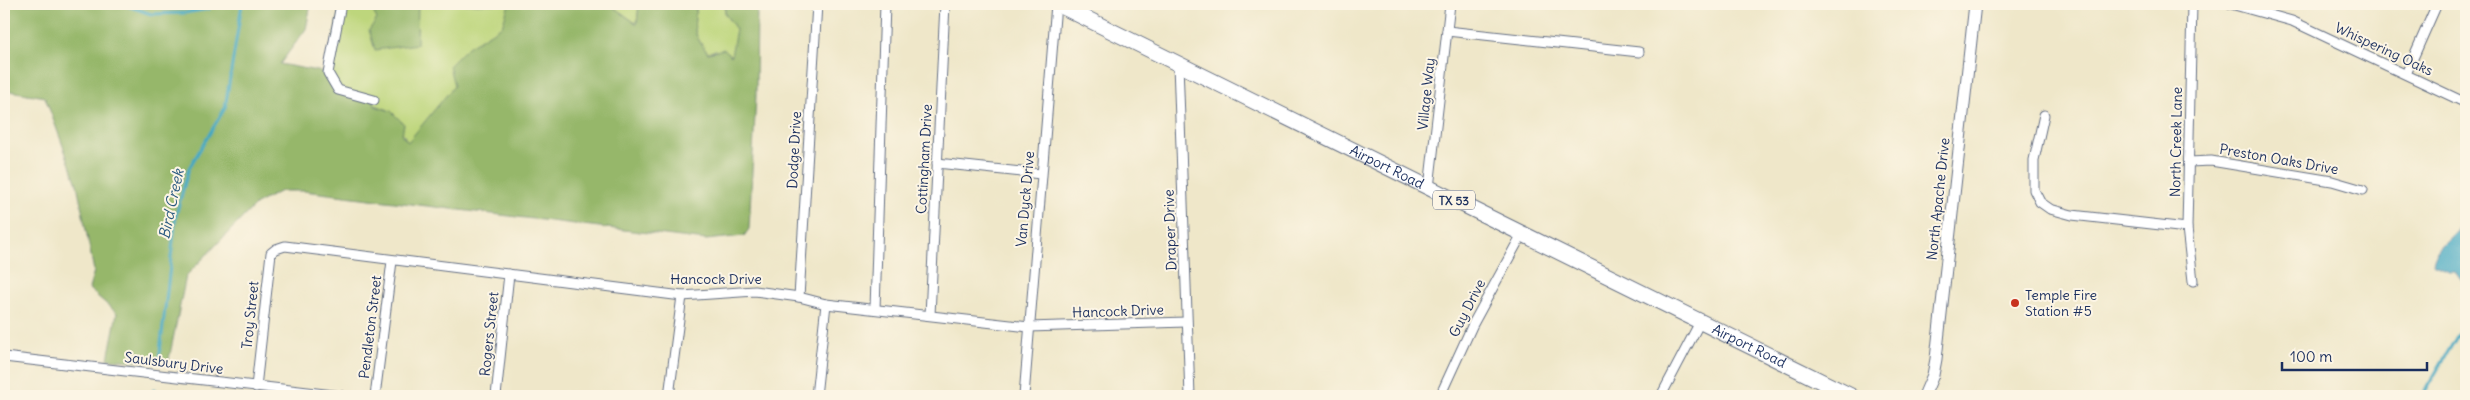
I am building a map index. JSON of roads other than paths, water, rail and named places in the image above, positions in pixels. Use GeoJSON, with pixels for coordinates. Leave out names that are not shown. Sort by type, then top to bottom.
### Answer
{"type":"FeatureCollection","features":[{"type":"Feature","properties":{"kind":"main road","name":"Airport Road"},"geometry":{"type":"LineString","coordinates":[[1056,4],[1849,396]]}},
{"type":"Feature","properties":{"kind":"street"},"geometry":{"type":"LineString","coordinates":[[341,4],[328,63],[328,74],[338,90],[374,100]]}},
{"type":"Feature","properties":{"kind":"street","name":"Dodge Drive"},"geometry":{"type":"LineString","coordinates":[[799,297],[817,4]]}},
{"type":"Feature","properties":{"kind":"street"},"geometry":{"type":"LineString","coordinates":[[875,309],[885,4]]}},
{"type":"Feature","properties":{"kind":"street","name":"Cottingham Drive"},"geometry":{"type":"LineString","coordinates":[[930,315],[944,4]]}},
{"type":"Feature","properties":{"kind":"street","name":"Van Dyck Drive"},"geometry":{"type":"LineString","coordinates":[[1024,396],[1056,4]]}},
{"type":"Feature","properties":{"kind":"street","name":"Village Way"},"geometry":{"type":"LineString","coordinates":[[1429,188],[1450,4]]}},
{"type":"Feature","properties":{"kind":"street","name":"North Apache Drive"},"geometry":{"type":"LineString","coordinates":[[1924,396],[1933,375],[1936,359],[1974,4]]}},
{"type":"Feature","properties":{"kind":"street","name":"North Creek Lane"},"geometry":{"type":"LineString","coordinates":[[2192,4],[2187,228],[2193,281]]}},
{"type":"Feature","properties":{"kind":"street","name":"Whispering Oaks"},"geometry":{"type":"LineString","coordinates":[[2231,4],[2292,21],[2466,104]]}},
{"type":"Feature","properties":{"kind":"street"},"geometry":{"type":"LineString","coordinates":[[2406,74],[2437,4]]}},
{"type":"Feature","properties":{"kind":"street"},"geometry":{"type":"LineString","coordinates":[[1447,32],[1639,52]]}},
{"type":"Feature","properties":{"kind":"street","name":"Draper Drive"},"geometry":{"type":"LineString","coordinates":[[1178,64],[1190,396]]}},
{"type":"Feature","properties":{"kind":"street"},"geometry":{"type":"LineString","coordinates":[[2044,115],[2034,160],[2034,190],[2040,202],[2050,209],[2072,215],[2187,228]]}},
{"type":"Feature","properties":{"kind":"street","name":"Preston Oaks Drive"},"geometry":{"type":"LineString","coordinates":[[2189,162],[2211,161],[2332,181],[2363,190]]}},
{"type":"Feature","properties":{"kind":"street"},"geometry":{"type":"LineString","coordinates":[[937,163],[1041,174]]}},
{"type":"Feature","properties":{"kind":"street","name":"Guy Drive"},"geometry":{"type":"LineString","coordinates":[[1440,396],[1473,324],[1522,234]]}},
{"type":"Feature","properties":{"kind":"street","name":"Hancock Drive"},"geometry":{"type":"LineString","coordinates":[[276,248],[285,246],[682,296],[755,291],[799,297],[826,304],[1029,327],[1186,322]]}},
{"type":"Feature","properties":{"kind":"street","name":"Troy Street"},"geometry":{"type":"LineString","coordinates":[[256,386],[271,253],[276,248]]}},
{"type":"Feature","properties":{"kind":"street","name":"Pendleton Street"},"geometry":{"type":"LineString","coordinates":[[375,396],[392,260]]}},
{"type":"Feature","properties":{"kind":"street","name":"Rogers Street"},"geometry":{"type":"LineString","coordinates":[[496,396],[509,274]]}},
{"type":"Feature","properties":{"kind":"street"},"geometry":{"type":"LineString","coordinates":[[669,396],[682,296]]}},
{"type":"Feature","properties":{"kind":"street"},"geometry":{"type":"LineString","coordinates":[[816,396],[826,304]]}},
{"type":"Feature","properties":{"kind":"street"},"geometry":{"type":"LineString","coordinates":[[1661,396],[1700,322]]}},
{"type":"Feature","properties":{"kind":"street","name":"Saulsbury Drive"},"geometry":{"type":"LineString","coordinates":[[4,357],[342,396]]}},
{"type":"Feature","properties":{"kind":"water"},"geometry":{"type":"Polygon","coordinates":[[[2466,218],[2466,286],[2455,271],[2449,271],[2433,264],[2436,254],[2466,218]]]}},
{"type":"Feature","properties":{"kind":"waterway"},"geometry":{"type":"LineString","coordinates":[[122,4],[151,14],[185,13],[209,9],[210,4]]}},
{"type":"Feature","properties":{"kind":"waterway","name":"Bird Creek"},"geometry":{"type":"LineString","coordinates":[[159,360],[176,215],[189,168],[225,108],[242,4]]}},
{"type":"Feature","properties":{"kind":"waterway"},"geometry":{"type":"LineString","coordinates":[[2422,396],[2466,321]]}},
{"type":"Feature","properties":{"kind":"waterway","name":"Bird Creek"},"geometry":{"type":"LineString","coordinates":[[153,396],[154,389]]}},
{"type":"Feature","properties":{"kind":"place","name":"Temple Fire Station #5"},"geometry":{"type":"Point","coordinates":[2015,303]}}]}
